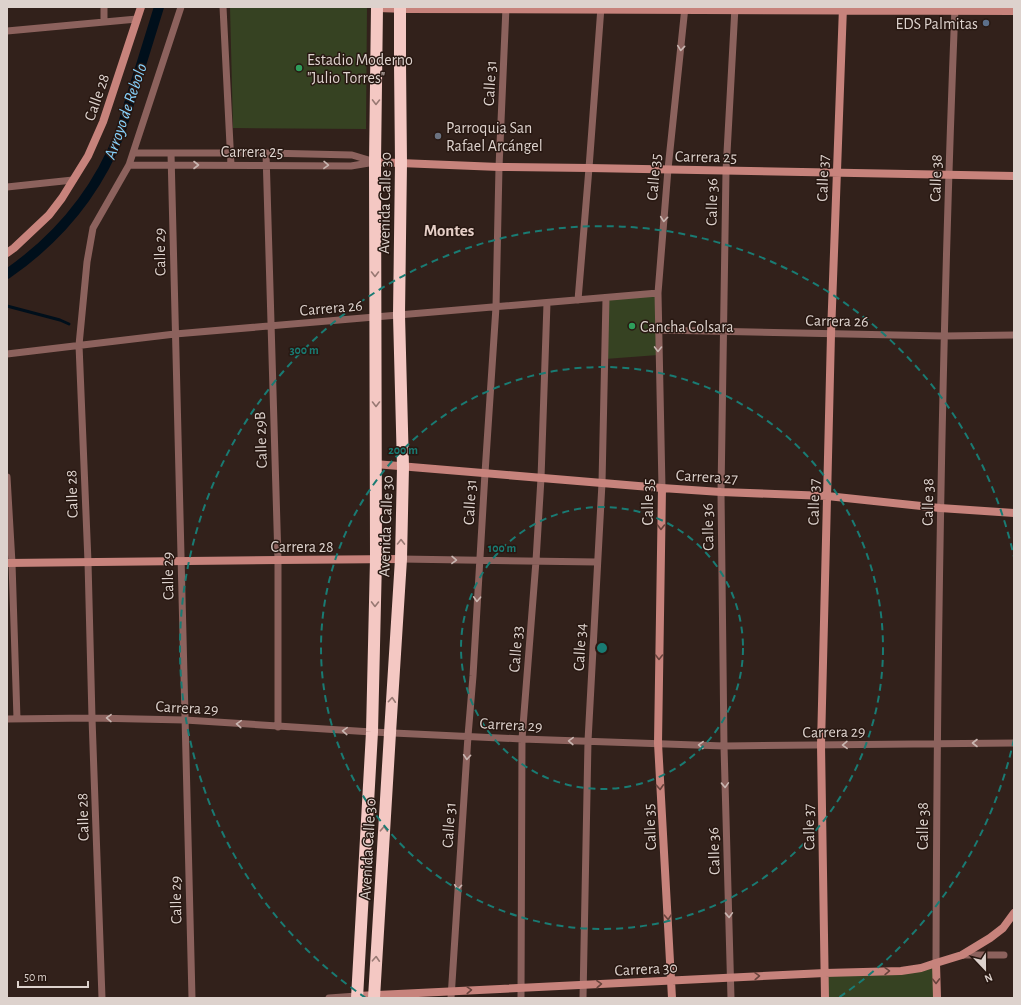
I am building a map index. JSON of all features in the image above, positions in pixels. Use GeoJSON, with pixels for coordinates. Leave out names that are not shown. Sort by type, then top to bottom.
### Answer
{"type":"FeatureCollection","features":[{"type":"Feature","properties":{"kind":"highway","name":"Avenida Calle 30"},"geometry":{"type":"LineString","coordinates":[[357,997],[372,732],[376,559],[376,317],[374,162],[377,7]]}},
{"type":"Feature","properties":{"kind":"highway","name":"Avenida Calle 30"},"geometry":{"type":"LineString","coordinates":[[374,997],[401,560],[403,467],[399,315],[401,163],[400,8]]}},
{"type":"Feature","properties":{"kind":"street"},"geometry":{"type":"LineString","coordinates":[[104,7],[104,22]]}},
{"type":"Feature","properties":{"kind":"street"},"geometry":{"type":"LineString","coordinates":[[7,31],[137,19],[141,7]]}},
{"type":"Feature","properties":{"kind":"street","name":"Calle 28"},"geometry":{"type":"LineString","coordinates":[[102,998],[88,562],[79,345],[87,262],[93,228],[129,165],[181,7]]}},
{"type":"Feature","properties":{"kind":"street"},"geometry":{"type":"LineString","coordinates":[[223,7],[231,165]]}},
{"type":"Feature","properties":{"kind":"street"},"geometry":{"type":"LineString","coordinates":[[377,7],[955,9],[1014,11]]}},
{"type":"Feature","properties":{"kind":"street","name":"Calle 31"},"geometry":{"type":"LineString","coordinates":[[451,995],[496,307],[499,167],[506,8]]}},
{"type":"Feature","properties":{"kind":"street"},"geometry":{"type":"LineString","coordinates":[[578,300],[600,8]]}},
{"type":"Feature","properties":{"kind":"street","name":"Calle 35"},"geometry":{"type":"LineString","coordinates":[[672,998],[658,743],[662,488],[658,355],[658,293],[668,169],[685,8]]}},
{"type":"Feature","properties":{"kind":"street","name":"Calle 36"},"geometry":{"type":"LineString","coordinates":[[731,998],[724,746],[720,492],[726,170],[734,8]]}},
{"type":"Feature","properties":{"kind":"street","name":"Calle 37"},"geometry":{"type":"LineString","coordinates":[[825,998],[821,745],[831,334],[843,9]]}},
{"type":"Feature","properties":{"kind":"street","name":"Calle 38"},"geometry":{"type":"LineString","coordinates":[[936,998],[940,508],[955,9]]}},
{"type":"Feature","properties":{"kind":"street","name":"Calle 28"},"geometry":{"type":"LineString","coordinates":[[7,252],[14,248],[49,216],[88,156],[103,122],[137,19]]}},
{"type":"Feature","properties":{"kind":"street","name":"Carrera 25"},"geometry":{"type":"LineString","coordinates":[[133,153],[266,153],[352,155],[374,162]]}},
{"type":"Feature","properties":{"kind":"street","name":"Calle 29"},"geometry":{"type":"LineString","coordinates":[[171,153],[192,998]]}},
{"type":"Feature","properties":{"kind":"street","name":"Calle 29B"},"geometry":{"type":"LineString","coordinates":[[266,153],[278,560],[278,727]]}},
{"type":"Feature","properties":{"kind":"street","name":"Carrera 25"},"geometry":{"type":"LineString","coordinates":[[129,165],[351,166],[374,162],[499,167],[1014,176]]}},
{"type":"Feature","properties":{"kind":"street"},"geometry":{"type":"LineString","coordinates":[[7,187],[73,180]]}},
{"type":"Feature","properties":{"kind":"street","name":"Carrera 26"},"geometry":{"type":"LineString","coordinates":[[7,354],[175,334],[658,293]]}},
{"type":"Feature","properties":{"kind":"street","name":"Calle 34"},"geometry":{"type":"LineString","coordinates":[[583,998],[588,741],[602,483],[606,298]]}},
{"type":"Feature","properties":{"kind":"street","name":"Calle 33"},"geometry":{"type":"LineString","coordinates":[[521,998],[522,739],[541,478],[547,302]]}},
{"type":"Feature","properties":{"kind":"street","name":"Carrera 26"},"geometry":{"type":"LineString","coordinates":[[659,330],[944,336],[1014,335]]}},
{"type":"Feature","properties":{"kind":"street","name":"Carrera 27"},"geometry":{"type":"LineString","coordinates":[[376,464],[662,488],[827,496],[940,508],[1014,513]]}},
{"type":"Feature","properties":{"kind":"street"},"geometry":{"type":"LineString","coordinates":[[7,477],[9,563],[17,718]]}},
{"type":"Feature","properties":{"kind":"street","name":"Carrera 28"},"geometry":{"type":"LineString","coordinates":[[9,563],[376,559],[597,562]]}},
{"type":"Feature","properties":{"kind":"street","name":"Carrera 29"},"geometry":{"type":"LineString","coordinates":[[7,719],[92,718],[185,720],[390,733],[724,746],[1014,743]]}},
{"type":"Feature","properties":{"kind":"street","name":"Carrera 30"},"geometry":{"type":"LineString","coordinates":[[329,998],[451,995],[522,988],[730,977],[900,971],[921,968],[962,954],[990,938],[1003,928],[1014,913]]}},
{"type":"Feature","properties":{"kind":"street","name":"Carrera 30"},"geometry":{"type":"LineString","coordinates":[[962,954],[1004,955]]}},
{"type":"Feature","properties":{"kind":"green space","name":"Estadio Moderno \"Julio Torres\""},"geometry":{"type":"Polygon","coordinates":[[[230,7],[367,7],[366,129],[233,128],[230,7]]]}},
{"type":"Feature","properties":{"kind":"green space","name":"Cancha Colsara"},"geometry":{"type":"Polygon","coordinates":[[[658,293],[658,355],[605,359],[606,298],[658,293]]]}},
{"type":"Feature","properties":{"kind":"green space"},"geometry":{"type":"Polygon","coordinates":[[[936,963],[937,998],[825,998],[825,973],[900,971],[936,963]]]}},
{"type":"Feature","properties":{"kind":"waterway","name":"Arroyo de Rebolo"},"geometry":{"type":"LineString","coordinates":[[7,274],[26,260],[60,229],[88,194],[100,175],[111,155],[120,133],[159,7]]}},
{"type":"Feature","properties":{"kind":"waterway"},"geometry":{"type":"LineString","coordinates":[[7,306],[60,320],[69,324]]}},
{"type":"Feature","properties":{"kind":"place","name":"EDS Palmitas"},"geometry":{"type":"Point","coordinates":[986,23]}},
{"type":"Feature","properties":{"kind":"place","name":"Estadio Moderno \"Julio Torres\""},"geometry":{"type":"Point","coordinates":[299,68]}},
{"type":"Feature","properties":{"kind":"place","name":"Parroquia San Rafael Arcángel"},"geometry":{"type":"Point","coordinates":[438,136]}},
{"type":"Feature","properties":{"kind":"place","name":"Cancha Colsara"},"geometry":{"type":"Point","coordinates":[632,326]}},
{"type":"Feature","properties":{"kind":"district","name":"Montes"},"geometry":{"type":"Point","coordinates":[449,230]}}]}
